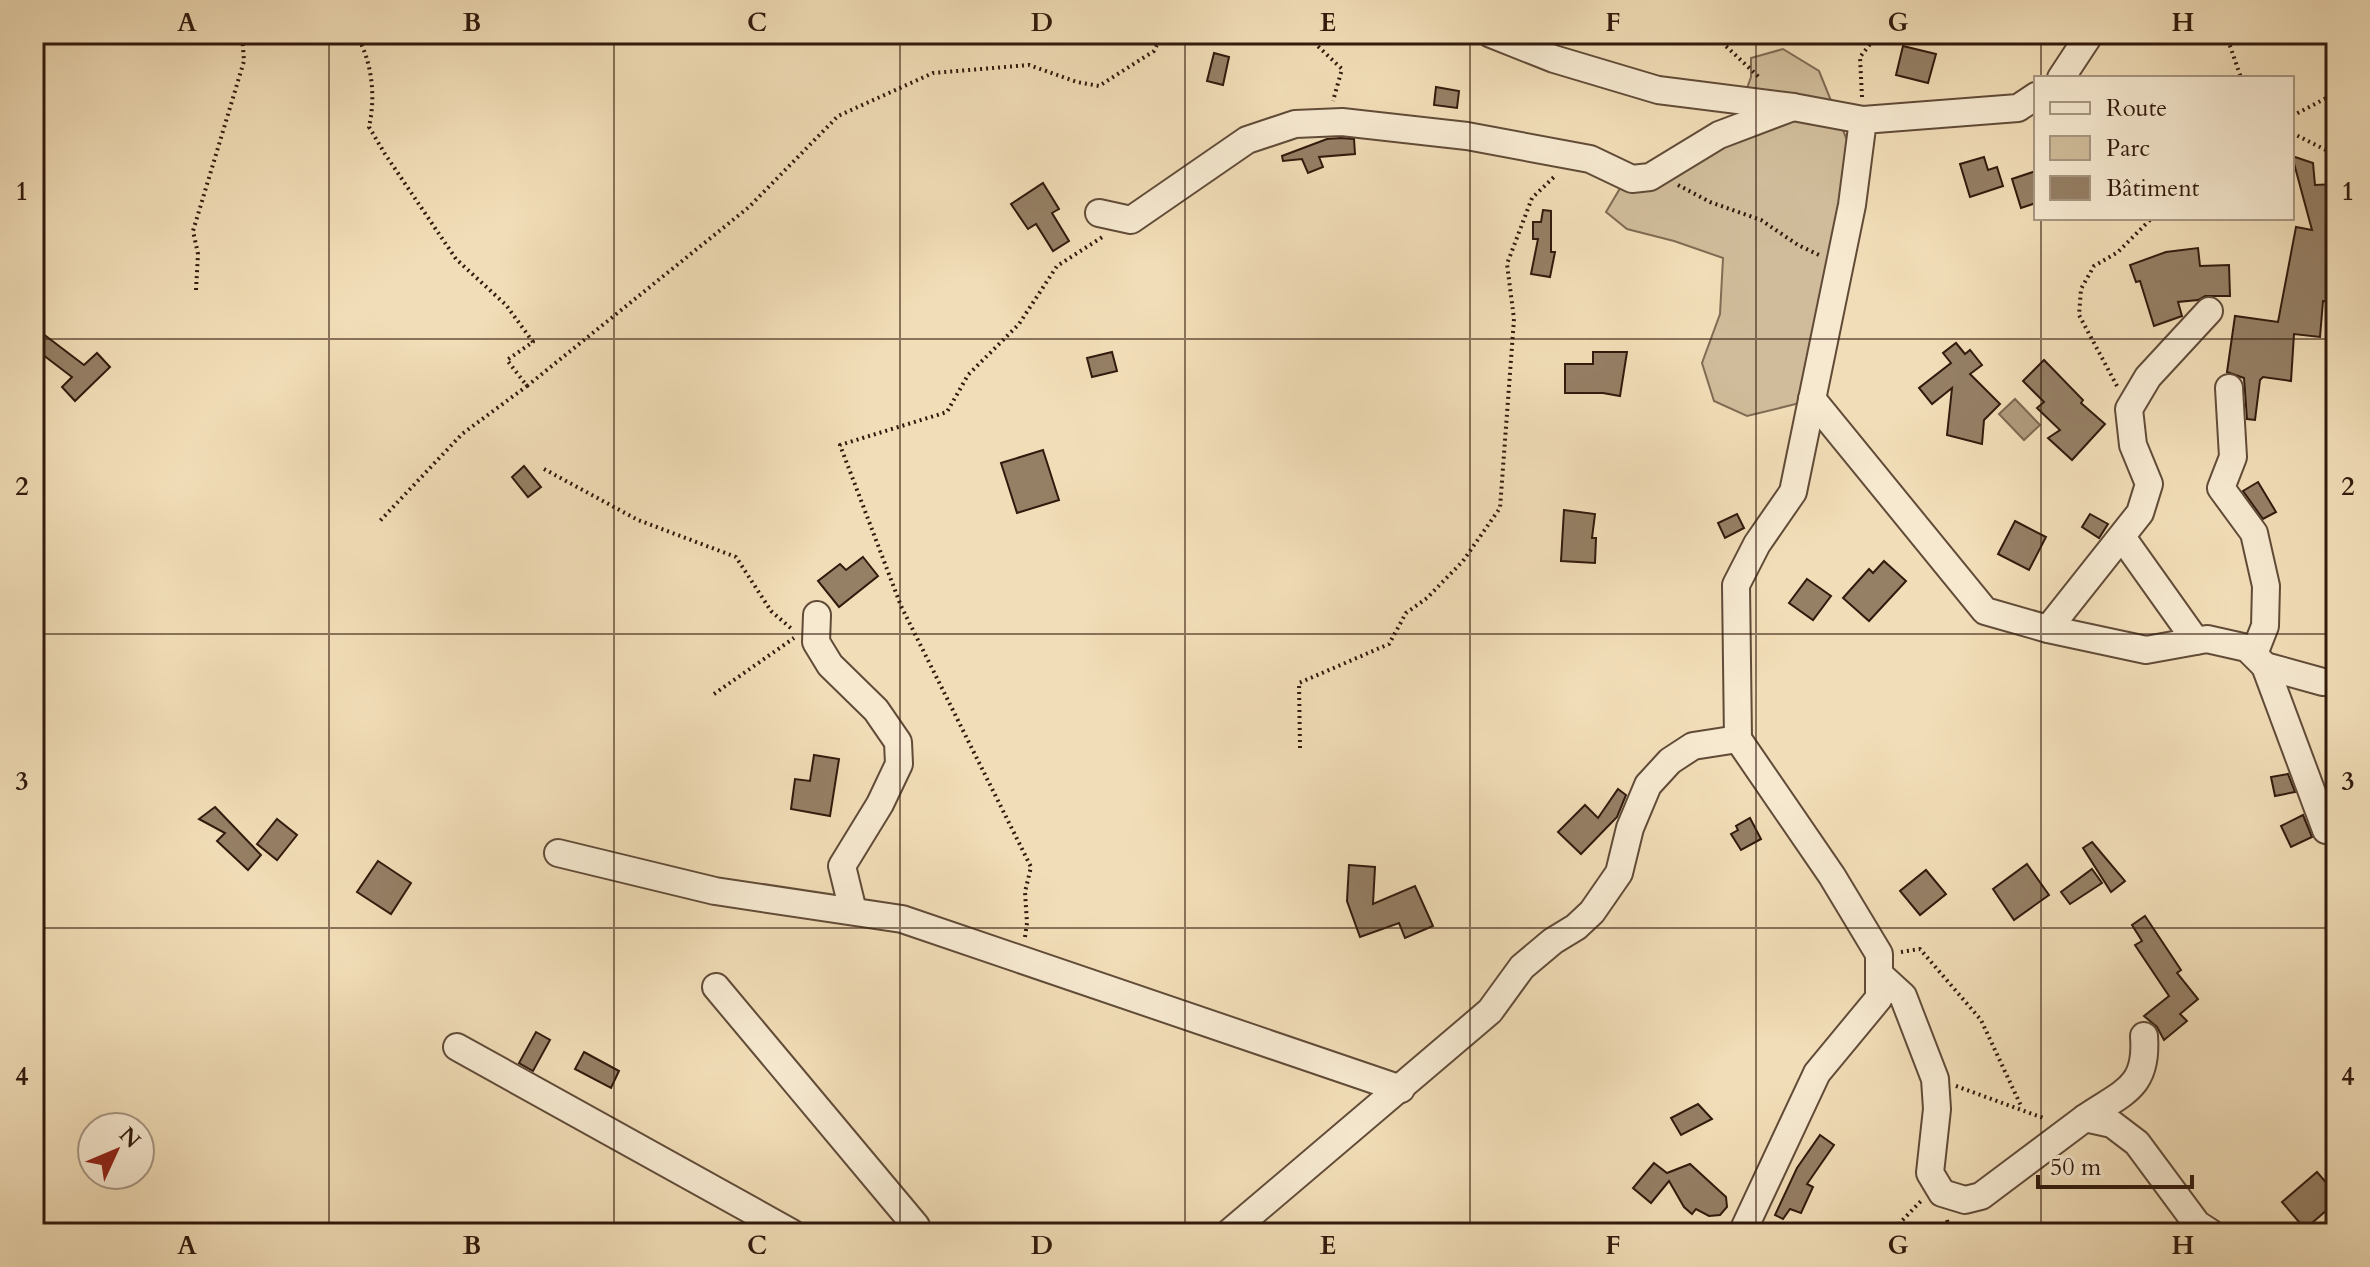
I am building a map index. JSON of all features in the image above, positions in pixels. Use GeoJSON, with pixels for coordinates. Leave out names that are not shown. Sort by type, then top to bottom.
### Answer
{"type":"FeatureCollection","features":[{"type":"Feature","properties":{"kind":"street"},"geometry":{"type":"LineString","coordinates":[[1491,34],[1554,59],[1658,90],[1793,107],[1863,120],[2018,108],[2034,97]]}},
{"type":"Feature","properties":{"kind":"street"},"geometry":{"type":"LineString","coordinates":[[2062,76],[2090,34]]}},
{"type":"Feature","properties":{"kind":"street"},"geometry":{"type":"LineString","coordinates":[[1099,213],[1131,220],[1247,140],[1295,124],[1328,122],[1467,136],[1590,159],[1632,179],[1650,177],[1719,135],[1793,107]]}},
{"type":"Feature","properties":{"kind":"street"},"geometry":{"type":"LineString","coordinates":[[1863,120],[1852,205],[1793,492],[1757,544],[1736,585],[1738,739],[1832,876],[1879,964],[1903,996],[1935,1079],[1937,1109],[1930,1173],[1942,1193],[1965,1200],[1981,1196],[2137,1082],[2146,1059],[2144,1036]]}},
{"type":"Feature","properties":{"kind":"street"},"geometry":{"type":"LineString","coordinates":[[2048,629],[2140,513],[2149,484],[2133,445],[2129,409],[2148,377],[2209,311]]}},
{"type":"Feature","properties":{"kind":"street"},"geometry":{"type":"LineString","coordinates":[[2229,388],[2233,457],[2221,488],[2254,533],[2266,586],[2265,626],[2259,660]]}},
{"type":"Feature","properties":{"kind":"street"},"geometry":{"type":"LineString","coordinates":[[1812,399],[1985,611],[2048,629],[2146,650],[2207,639],[2247,648],[2259,660],[2326,830]]}},
{"type":"Feature","properties":{"kind":"street"},"geometry":{"type":"LineString","coordinates":[[2122,537],[2196,641]]}},
{"type":"Feature","properties":{"kind":"street"},"geometry":{"type":"LineString","coordinates":[[817,615],[816,642],[830,665],[876,710],[898,742],[899,764],[880,804],[842,866],[853,911]]}},
{"type":"Feature","properties":{"kind":"street"},"geometry":{"type":"LineString","coordinates":[[2259,660],[2323,682],[2336,682]]}},
{"type":"Feature","properties":{"kind":"street"},"geometry":{"type":"LineString","coordinates":[[1229,1233],[1490,1011],[1522,967],[1592,912],[1619,873],[1630,828],[1648,785],[1670,761],[1693,746],[1738,739]]}},
{"type":"Feature","properties":{"kind":"street"},"geometry":{"type":"LineString","coordinates":[[558,853],[715,891],[902,919],[1401,1089]]}},
{"type":"Feature","properties":{"kind":"street"},"geometry":{"type":"LineString","coordinates":[[1742,1233],[1817,1073],[1879,998],[1879,964]]}},
{"type":"Feature","properties":{"kind":"street"},"geometry":{"type":"LineString","coordinates":[[716,987],[916,1226],[909,1233]]}},
{"type":"Feature","properties":{"kind":"street"},"geometry":{"type":"LineString","coordinates":[[457,1047],[792,1233]]}},
{"type":"Feature","properties":{"kind":"street"},"geometry":{"type":"LineString","coordinates":[[2077,1124],[2112,1124],[2137,1143],[2180,1204],[2197,1224],[2211,1233]]}},
{"type":"Feature","properties":{"kind":"path"},"geometry":{"type":"LineString","coordinates":[[196,290],[198,254],[193,231],[244,61],[242,34]]}},
{"type":"Feature","properties":{"kind":"path"},"geometry":{"type":"LineString","coordinates":[[356,34],[369,67],[375,104],[369,127],[456,259],[506,305],[533,342],[507,360],[527,386]]}},
{"type":"Feature","properties":{"kind":"path"},"geometry":{"type":"LineString","coordinates":[[378,523],[462,434],[527,386],[749,207],[838,116],[933,73],[1029,65],[1077,82],[1099,86],[1154,51],[1162,34]]}},
{"type":"Feature","properties":{"kind":"path"},"geometry":{"type":"LineString","coordinates":[[1305,34],[1342,69],[1328,122]]}},
{"type":"Feature","properties":{"kind":"path"},"geometry":{"type":"LineString","coordinates":[[1713,34],[1793,107]]}},
{"type":"Feature","properties":{"kind":"path"},"geometry":{"type":"LineString","coordinates":[[1863,120],[1859,62],[1878,34]]}},
{"type":"Feature","properties":{"kind":"path"},"geometry":{"type":"LineString","coordinates":[[2226,34],[2240,76]]}},
{"type":"Feature","properties":{"kind":"path"},"geometry":{"type":"LineString","coordinates":[[2294,115],[2336,93]]}},
{"type":"Feature","properties":{"kind":"path"},"geometry":{"type":"LineString","coordinates":[[2294,134],[2336,155]]}},
{"type":"Feature","properties":{"kind":"path"},"geometry":{"type":"LineString","coordinates":[[1300,748],[1299,683],[1389,644],[1406,613],[1427,598],[1463,561],[1500,508],[1514,319],[1507,264],[1532,198],[1550,178],[1590,159]]}},
{"type":"Feature","properties":{"kind":"path"},"geometry":{"type":"LineString","coordinates":[[1657,173],[1710,202],[1761,220],[1798,245],[1840,265]]}},
{"type":"Feature","properties":{"kind":"path"},"geometry":{"type":"LineString","coordinates":[[1023,960],[1027,923],[1025,892],[1031,867],[901,606],[840,445],[947,412],[968,375],[1019,324],[1057,266],[1131,220]]}},
{"type":"Feature","properties":{"kind":"path"},"geometry":{"type":"LineString","coordinates":[[2129,409],[2079,315],[2081,289],[2094,266],[2118,252],[2150,220]]}},
{"type":"Feature","properties":{"kind":"path"},"geometry":{"type":"LineString","coordinates":[[544,469],[638,520],[736,557],[771,611],[798,635],[714,694]]}},
{"type":"Feature","properties":{"kind":"path"},"geometry":{"type":"LineString","coordinates":[[1879,964],[1920,949],[1981,1020],[2022,1108]]}},
{"type":"Feature","properties":{"kind":"path"},"geometry":{"type":"LineString","coordinates":[[1935,1079],[2077,1124]]}},
{"type":"Feature","properties":{"kind":"path"},"geometry":{"type":"LineString","coordinates":[[1890,1233],[1920,1201],[1942,1193]]}},
{"type":"Feature","properties":{"kind":"green space"},"geometry":{"type":"Polygon","coordinates":[[[1783,49],[1819,71],[1849,145],[1837,233],[1800,403],[1747,416],[1714,401],[1702,363],[1720,314],[1723,258],[1627,229],[1606,212],[1622,185],[1677,176],[1726,146],[1751,77],[1751,58],[1783,49]]]}},
{"type":"Feature","properties":{"kind":"shaded area"},"geometry":{"type":"Polygon","coordinates":[[[2015,399],[2040,425],[2024,440],[1999,414],[2015,399]]]}},
{"type":"Feature","properties":{"kind":"building"},"geometry":{"type":"Polygon","coordinates":[[[1903,46],[1936,54],[1928,83],[1896,75],[1903,46]]]}},
{"type":"Feature","properties":{"kind":"building"},"geometry":{"type":"Polygon","coordinates":[[[1214,53],[1229,57],[1223,85],[1207,81],[1214,53]]]}},
{"type":"Feature","properties":{"kind":"building"},"geometry":{"type":"Polygon","coordinates":[[[1436,87],[1459,91],[1457,108],[1434,105],[1436,87]]]}},
{"type":"Feature","properties":{"kind":"building"},"geometry":{"type":"Polygon","coordinates":[[[1327,139],[1354,139],[1355,154],[1319,157],[1323,167],[1308,173],[1302,159],[1283,161],[1282,156],[1327,139]]]}},
{"type":"Feature","properties":{"kind":"building"},"geometry":{"type":"Polygon","coordinates":[[[1984,157],[1988,170],[1997,167],[2003,186],[1970,197],[1960,164],[1984,157]]]}},
{"type":"Feature","properties":{"kind":"building"},"geometry":{"type":"Polygon","coordinates":[[[2294,157],[2313,163],[2315,185],[2336,184],[2336,302],[2323,301],[2320,337],[2294,334],[2291,381],[2263,377],[2260,380],[2255,420],[2247,419],[2244,378],[2227,372],[2235,316],[2278,322],[2296,227],[2312,230],[2294,157]]]}},
{"type":"Feature","properties":{"kind":"building"},"geometry":{"type":"Polygon","coordinates":[[[2034,172],[2034,204],[2021,208],[2012,179],[2034,172]]]}},
{"type":"Feature","properties":{"kind":"building"},"geometry":{"type":"Polygon","coordinates":[[[1043,183],[1059,209],[1052,213],[1069,241],[1053,251],[1036,224],[1028,229],[1011,204],[1043,183]]]}},
{"type":"Feature","properties":{"kind":"building"},"geometry":{"type":"Polygon","coordinates":[[[1543,210],[1551,211],[1551,252],[1555,252],[1550,277],[1531,274],[1538,239],[1533,239],[1533,222],[1541,222],[1543,210]]]}},
{"type":"Feature","properties":{"kind":"building"},"geometry":{"type":"Polygon","coordinates":[[[2198,248],[2200,266],[2229,265],[2230,296],[2205,296],[2178,302],[2182,316],[2154,326],[2140,281],[2136,282],[2130,265],[2166,252],[2198,248]]]}},
{"type":"Feature","properties":{"kind":"building"},"geometry":{"type":"Polygon","coordinates":[[[34,327],[84,365],[97,353],[110,367],[75,401],[62,387],[72,377],[34,348],[34,327]]]}},
{"type":"Feature","properties":{"kind":"building"},"geometry":{"type":"Polygon","coordinates":[[[1956,343],[1965,354],[1970,350],[1982,365],[1970,374],[2000,404],[1984,420],[1982,444],[1947,435],[1952,388],[1932,404],[1919,388],[1951,363],[1943,353],[1956,343]]]}},
{"type":"Feature","properties":{"kind":"building"},"geometry":{"type":"Polygon","coordinates":[[[1112,352],[1117,371],[1092,377],[1087,358],[1112,352]]]}},
{"type":"Feature","properties":{"kind":"building"},"geometry":{"type":"Polygon","coordinates":[[[1593,352],[1627,352],[1620,396],[1565,393],[1565,364],[1593,364],[1593,352]]]}},
{"type":"Feature","properties":{"kind":"building"},"geometry":{"type":"Polygon","coordinates":[[[2044,360],[2083,400],[2081,403],[2105,424],[2072,460],[2048,438],[2060,430],[2037,408],[2044,402],[2023,381],[2044,360]]]}},
{"type":"Feature","properties":{"kind":"building"},"geometry":{"type":"Polygon","coordinates":[[[1043,450],[1059,500],[1017,513],[1001,463],[1043,450]]]}},
{"type":"Feature","properties":{"kind":"building"},"geometry":{"type":"Polygon","coordinates":[[[524,466],[541,487],[528,497],[512,477],[524,466]]]}},
{"type":"Feature","properties":{"kind":"building"},"geometry":{"type":"Polygon","coordinates":[[[2258,482],[2276,512],[2263,519],[2243,491],[2258,482]]]}},
{"type":"Feature","properties":{"kind":"building"},"geometry":{"type":"Polygon","coordinates":[[[1564,510],[1595,514],[1592,538],[1596,538],[1595,563],[1561,561],[1564,510]]]}},
{"type":"Feature","properties":{"kind":"building"},"geometry":{"type":"Polygon","coordinates":[[[1737,514],[1744,528],[1725,538],[1718,523],[1737,514]]]}},
{"type":"Feature","properties":{"kind":"building"},"geometry":{"type":"Polygon","coordinates":[[[2090,514],[2108,524],[2099,538],[2082,527],[2090,514]]]}},
{"type":"Feature","properties":{"kind":"building"},"geometry":{"type":"Polygon","coordinates":[[[2015,521],[2046,537],[2029,570],[1998,554],[2015,521]]]}},
{"type":"Feature","properties":{"kind":"building"},"geometry":{"type":"Polygon","coordinates":[[[863,557],[878,576],[839,607],[818,581],[840,564],[846,570],[863,557]]]}},
{"type":"Feature","properties":{"kind":"building"},"geometry":{"type":"Polygon","coordinates":[[[1884,561],[1906,581],[1869,621],[1843,598],[1869,569],[1873,573],[1884,561]]]}},
{"type":"Feature","properties":{"kind":"building"},"geometry":{"type":"Polygon","coordinates":[[[1807,579],[1831,596],[1813,620],[1789,603],[1807,579]]]}},
{"type":"Feature","properties":{"kind":"building"},"geometry":{"type":"Polygon","coordinates":[[[814,755],[839,759],[830,816],[791,809],[795,779],[810,781],[814,755]]]}},
{"type":"Feature","properties":{"kind":"building"},"geometry":{"type":"Polygon","coordinates":[[[2288,774],[2295,792],[2275,796],[2271,777],[2288,774]]]}},
{"type":"Feature","properties":{"kind":"building"},"geometry":{"type":"Polygon","coordinates":[[[1618,789],[1626,795],[1617,817],[1581,854],[1558,832],[1585,805],[1598,818],[1618,789]]]}},
{"type":"Feature","properties":{"kind":"building"},"geometry":{"type":"Polygon","coordinates":[[[215,807],[261,855],[248,870],[217,841],[225,833],[199,819],[215,807]]]}},
{"type":"Feature","properties":{"kind":"building"},"geometry":{"type":"Polygon","coordinates":[[[2303,815],[2312,837],[2291,847],[2281,826],[2303,815]]]}},
{"type":"Feature","properties":{"kind":"building"},"geometry":{"type":"Polygon","coordinates":[[[1750,818],[1761,839],[1741,850],[1731,834],[1738,830],[1736,826],[1750,818]]]}},
{"type":"Feature","properties":{"kind":"building"},"geometry":{"type":"Polygon","coordinates":[[[277,819],[297,835],[277,860],[257,844],[277,819]]]}},
{"type":"Feature","properties":{"kind":"building"},"geometry":{"type":"Polygon","coordinates":[[[2092,842],[2125,881],[2111,892],[2083,848],[2092,842]]]}},
{"type":"Feature","properties":{"kind":"building"},"geometry":{"type":"Polygon","coordinates":[[[378,861],[411,883],[391,914],[357,892],[378,861]]]}},
{"type":"Feature","properties":{"kind":"building"},"geometry":{"type":"Polygon","coordinates":[[[2027,864],[2049,895],[2014,920],[1993,889],[2027,864]]]}},
{"type":"Feature","properties":{"kind":"building"},"geometry":{"type":"Polygon","coordinates":[[[1349,865],[1375,867],[1373,904],[1415,886],[1433,926],[1405,938],[1399,923],[1360,937],[1347,901],[1349,865]]]}},
{"type":"Feature","properties":{"kind":"building"},"geometry":{"type":"Polygon","coordinates":[[[2092,869],[2102,883],[2070,904],[2061,892],[2092,869]]]}},
{"type":"Feature","properties":{"kind":"building"},"geometry":{"type":"Polygon","coordinates":[[[1926,870],[1946,894],[1920,915],[1900,891],[1926,870]]]}},
{"type":"Feature","properties":{"kind":"building"},"geometry":{"type":"Polygon","coordinates":[[[2145,916],[2181,970],[2177,973],[2198,999],[2180,1014],[2187,1021],[2164,1040],[2157,1027],[2144,1016],[2169,996],[2135,945],[2142,941],[2132,925],[2145,916]]]}},
{"type":"Feature","properties":{"kind":"building"},"geometry":{"type":"Polygon","coordinates":[[[536,1032],[550,1040],[533,1071],[519,1063],[536,1032]]]}},
{"type":"Feature","properties":{"kind":"building"},"geometry":{"type":"Polygon","coordinates":[[[584,1052],[619,1071],[611,1088],[575,1069],[584,1052]]]}},
{"type":"Feature","properties":{"kind":"building"},"geometry":{"type":"Polygon","coordinates":[[[1698,1104],[1712,1119],[1681,1135],[1671,1118],[1698,1104]]]}},
{"type":"Feature","properties":{"kind":"building"},"geometry":{"type":"Polygon","coordinates":[[[1820,1135],[1834,1145],[1807,1184],[1813,1187],[1801,1213],[1790,1209],[1783,1219],[1775,1215],[1797,1168],[1820,1135]]]}},
{"type":"Feature","properties":{"kind":"building"},"geometry":{"type":"Polygon","coordinates":[[[1654,1163],[1667,1173],[1690,1164],[1726,1197],[1727,1207],[1720,1215],[1709,1216],[1696,1209],[1692,1214],[1684,1207],[1669,1181],[1651,1203],[1633,1188],[1654,1163]]]}},
{"type":"Feature","properties":{"kind":"building"},"geometry":{"type":"Polygon","coordinates":[[[2317,1172],[2336,1194],[2336,1202],[2305,1229],[2282,1202],[2317,1172]]]}}]}
